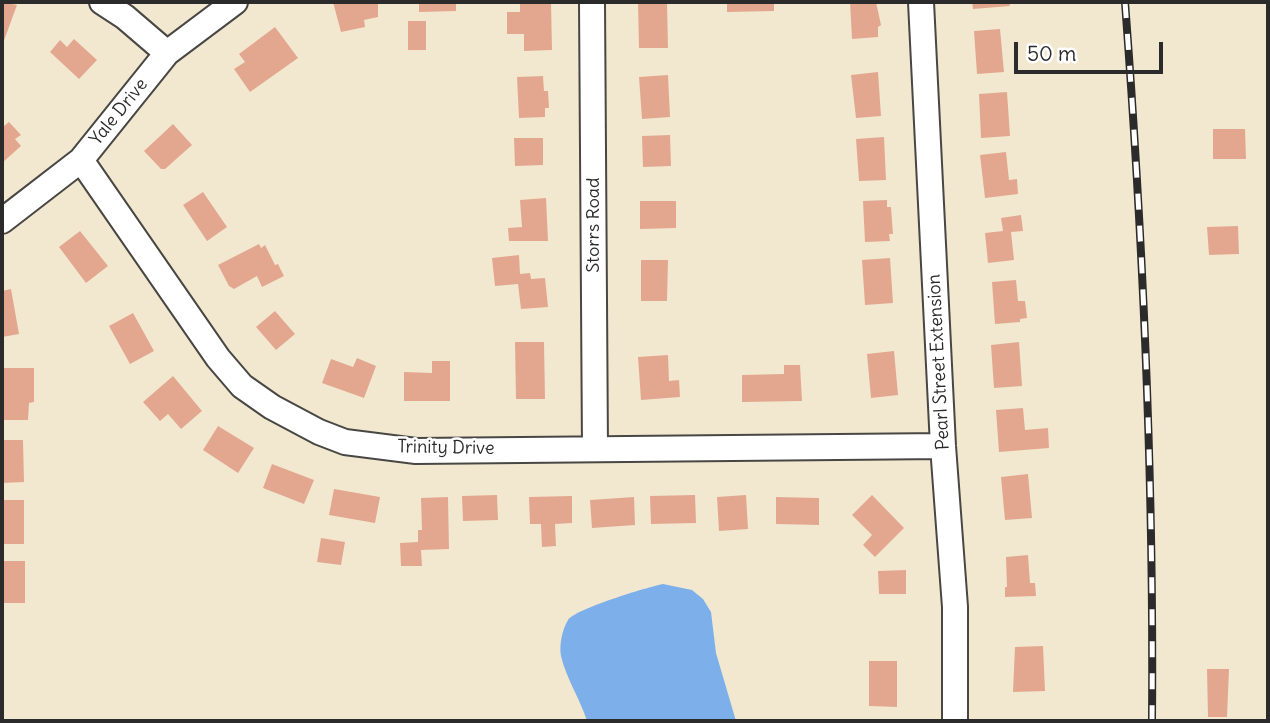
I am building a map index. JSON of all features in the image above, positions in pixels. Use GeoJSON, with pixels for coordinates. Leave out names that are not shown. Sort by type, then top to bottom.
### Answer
{"type":"FeatureCollection","features":[{"type":"Feature","properties":{"kind":"street"},"geometry":{"type":"LineString","coordinates":[[102,2],[125,17],[167,53]]}},
{"type":"Feature","properties":{"kind":"street","name":"Yale Drive"},"geometry":{"type":"LineString","coordinates":[[2,221],[81,160],[167,53],[235,2]]}},
{"type":"Feature","properties":{"kind":"street","name":"Storrs Road"},"geometry":{"type":"LineString","coordinates":[[593,2],[595,449]]}},
{"type":"Feature","properties":{"kind":"street","name":"Pearl Street Extension"},"geometry":{"type":"LineString","coordinates":[[921,2],[943,446],[955,607],[955,721]]}},
{"type":"Feature","properties":{"kind":"street","name":"Trinity Drive"},"geometry":{"type":"LineString","coordinates":[[81,160],[218,358],[242,386],[295,421],[345,442],[416,451],[943,446]]}},
{"type":"Feature","properties":{"kind":"water"},"geometry":{"type":"Polygon","coordinates":[[[663,584],[692,590],[703,599],[711,612],[716,653],[736,721],[587,721],[561,656],[560,647],[568,620],[573,615],[597,605],[663,584]]]}},
{"type":"Feature","properties":{"kind":"building"},"geometry":{"type":"Polygon","coordinates":[[[2,2],[17,5],[2,46],[2,2]]]}},
{"type":"Feature","properties":{"kind":"building"},"geometry":{"type":"Polygon","coordinates":[[[333,2],[378,2],[378,17],[364,20],[365,27],[341,32],[333,2]]]}},
{"type":"Feature","properties":{"kind":"building"},"geometry":{"type":"Polygon","coordinates":[[[419,2],[456,2],[456,11],[419,12],[419,2]]]}},
{"type":"Feature","properties":{"kind":"building"},"geometry":{"type":"Polygon","coordinates":[[[520,2],[551,2],[552,50],[524,51],[524,34],[507,34],[507,12],[520,12],[520,2]]]}},
{"type":"Feature","properties":{"kind":"building"},"geometry":{"type":"Polygon","coordinates":[[[638,2],[667,2],[668,48],[639,48],[638,2]]]}},
{"type":"Feature","properties":{"kind":"building"},"geometry":{"type":"Polygon","coordinates":[[[727,2],[774,2],[774,11],[727,12],[727,2]]]}},
{"type":"Feature","properties":{"kind":"building"},"geometry":{"type":"Polygon","coordinates":[[[850,2],[876,2],[881,25],[878,27],[878,37],[852,39],[850,2]]]}},
{"type":"Feature","properties":{"kind":"building"},"geometry":{"type":"Polygon","coordinates":[[[972,2],[1009,2],[1010,6],[973,9],[972,2]]]}},
{"type":"Feature","properties":{"kind":"building"},"geometry":{"type":"Polygon","coordinates":[[[408,21],[426,21],[426,50],[408,50],[408,21]]]}},
{"type":"Feature","properties":{"kind":"building"},"geometry":{"type":"Polygon","coordinates":[[[275,27],[298,58],[250,92],[234,69],[245,62],[239,54],[275,27]]]}},
{"type":"Feature","properties":{"kind":"building"},"geometry":{"type":"Polygon","coordinates":[[[1000,29],[1004,72],[977,74],[974,31],[1000,29]]]}},
{"type":"Feature","properties":{"kind":"building"},"geometry":{"type":"Polygon","coordinates":[[[74,39],[97,60],[79,79],[50,52],[60,40],[67,47],[74,39]]]}},
{"type":"Feature","properties":{"kind":"building"},"geometry":{"type":"Polygon","coordinates":[[[878,72],[881,116],[856,118],[851,75],[878,72]]]}},
{"type":"Feature","properties":{"kind":"building"},"geometry":{"type":"Polygon","coordinates":[[[668,75],[670,117],[642,119],[639,77],[668,75]]]}},
{"type":"Feature","properties":{"kind":"building"},"geometry":{"type":"Polygon","coordinates":[[[543,76],[544,91],[548,91],[549,108],[545,108],[545,117],[519,118],[517,77],[543,76]]]}},
{"type":"Feature","properties":{"kind":"building"},"geometry":{"type":"Polygon","coordinates":[[[1007,92],[1010,136],[981,138],[979,94],[1007,92]]]}},
{"type":"Feature","properties":{"kind":"building"},"geometry":{"type":"Polygon","coordinates":[[[9,122],[21,135],[15,139],[21,146],[2,163],[2,125],[9,122]]]}},
{"type":"Feature","properties":{"kind":"building"},"geometry":{"type":"Polygon","coordinates":[[[173,124],[192,145],[165,169],[161,169],[144,151],[173,124]]]}},
{"type":"Feature","properties":{"kind":"building"},"geometry":{"type":"Polygon","coordinates":[[[1213,129],[1245,129],[1246,159],[1213,159],[1213,129]]]}},
{"type":"Feature","properties":{"kind":"building"},"geometry":{"type":"Polygon","coordinates":[[[670,135],[671,166],[643,167],[642,136],[670,135]]]}},
{"type":"Feature","properties":{"kind":"building"},"geometry":{"type":"Polygon","coordinates":[[[884,137],[886,180],[859,181],[856,139],[884,137]]]}},
{"type":"Feature","properties":{"kind":"building"},"geometry":{"type":"Polygon","coordinates":[[[514,138],[543,138],[543,165],[515,166],[514,138]]]}},
{"type":"Feature","properties":{"kind":"building"},"geometry":{"type":"Polygon","coordinates":[[[1006,152],[1009,180],[1017,179],[1018,194],[985,198],[980,155],[1006,152]]]}},
{"type":"Feature","properties":{"kind":"building"},"geometry":{"type":"Polygon","coordinates":[[[203,192],[227,227],[207,241],[183,205],[203,192]]]}},
{"type":"Feature","properties":{"kind":"building"},"geometry":{"type":"Polygon","coordinates":[[[546,198],[548,241],[509,241],[508,228],[522,227],[520,200],[546,198]]]}},
{"type":"Feature","properties":{"kind":"building"},"geometry":{"type":"Polygon","coordinates":[[[887,200],[887,207],[891,207],[893,234],[889,234],[890,241],[865,242],[863,201],[887,200]]]}},
{"type":"Feature","properties":{"kind":"building"},"geometry":{"type":"Polygon","coordinates":[[[640,201],[676,201],[676,228],[640,229],[640,201]]]}},
{"type":"Feature","properties":{"kind":"building"},"geometry":{"type":"Polygon","coordinates":[[[1021,215],[1023,231],[1011,232],[1014,260],[988,263],[985,233],[1003,231],[1001,218],[1021,215]]]}},
{"type":"Feature","properties":{"kind":"building"},"geometry":{"type":"Polygon","coordinates":[[[1238,226],[1239,254],[1209,255],[1207,227],[1238,226]]]}},
{"type":"Feature","properties":{"kind":"building"},"geometry":{"type":"Polygon","coordinates":[[[80,231],[108,266],[86,283],[59,247],[80,231]]]}},
{"type":"Feature","properties":{"kind":"building"},"geometry":{"type":"Polygon","coordinates":[[[259,244],[261,248],[265,245],[284,276],[262,287],[257,276],[234,289],[229,286],[218,265],[259,244]]]}},
{"type":"Feature","properties":{"kind":"building"},"geometry":{"type":"Polygon","coordinates":[[[519,255],[520,274],[530,273],[531,279],[545,278],[548,307],[521,309],[518,284],[495,286],[492,258],[519,255]]]}},
{"type":"Feature","properties":{"kind":"building"},"geometry":{"type":"Polygon","coordinates":[[[890,258],[893,303],[865,305],[862,260],[890,258]]]}},
{"type":"Feature","properties":{"kind":"building"},"geometry":{"type":"Polygon","coordinates":[[[641,260],[668,260],[667,301],[641,301],[641,260]]]}},
{"type":"Feature","properties":{"kind":"building"},"geometry":{"type":"Polygon","coordinates":[[[1016,280],[1018,301],[1025,301],[1027,318],[1020,319],[1020,322],[995,324],[992,282],[1016,280]]]}},
{"type":"Feature","properties":{"kind":"building"},"geometry":{"type":"Polygon","coordinates":[[[11,289],[19,334],[2,337],[2,291],[11,289]]]}},
{"type":"Feature","properties":{"kind":"building"},"geometry":{"type":"Polygon","coordinates":[[[275,311],[295,334],[276,350],[256,327],[275,311]]]}},
{"type":"Feature","properties":{"kind":"building"},"geometry":{"type":"Polygon","coordinates":[[[133,313],[154,351],[130,364],[109,326],[133,313]]]}},
{"type":"Feature","properties":{"kind":"building"},"geometry":{"type":"Polygon","coordinates":[[[515,342],[544,342],[545,399],[516,399],[515,342]]]}},
{"type":"Feature","properties":{"kind":"building"},"geometry":{"type":"Polygon","coordinates":[[[1019,342],[1022,386],[994,388],[991,345],[1019,342]]]}},
{"type":"Feature","properties":{"kind":"building"},"geometry":{"type":"Polygon","coordinates":[[[894,351],[898,395],[871,398],[867,354],[894,351]]]}},
{"type":"Feature","properties":{"kind":"building"},"geometry":{"type":"Polygon","coordinates":[[[668,355],[669,381],[679,380],[680,397],[641,400],[638,357],[668,355]]]}},
{"type":"Feature","properties":{"kind":"building"},"geometry":{"type":"Polygon","coordinates":[[[357,358],[376,366],[364,398],[322,383],[331,359],[353,367],[357,358]]]}},
{"type":"Feature","properties":{"kind":"building"},"geometry":{"type":"Polygon","coordinates":[[[432,361],[450,361],[450,401],[404,401],[404,372],[432,373],[432,361]]]}},
{"type":"Feature","properties":{"kind":"building"},"geometry":{"type":"Polygon","coordinates":[[[784,365],[800,365],[802,401],[742,402],[742,375],[784,374],[784,365]]]}},
{"type":"Feature","properties":{"kind":"building"},"geometry":{"type":"Polygon","coordinates":[[[2,368],[34,368],[34,402],[29,403],[28,420],[2,420],[2,368]]]}},
{"type":"Feature","properties":{"kind":"building"},"geometry":{"type":"Polygon","coordinates":[[[173,376],[202,411],[181,429],[168,414],[160,421],[143,402],[173,376]]]}},
{"type":"Feature","properties":{"kind":"building"},"geometry":{"type":"Polygon","coordinates":[[[1023,408],[1025,430],[1048,428],[1049,448],[999,452],[996,410],[1023,408]]]}},
{"type":"Feature","properties":{"kind":"building"},"geometry":{"type":"Polygon","coordinates":[[[218,426],[254,448],[238,473],[203,450],[218,426]]]}},
{"type":"Feature","properties":{"kind":"building"},"geometry":{"type":"Polygon","coordinates":[[[2,440],[23,440],[24,482],[2,483],[2,440]]]}},
{"type":"Feature","properties":{"kind":"building"},"geometry":{"type":"Polygon","coordinates":[[[272,464],[314,480],[304,504],[263,488],[272,464]]]}},
{"type":"Feature","properties":{"kind":"building"},"geometry":{"type":"Polygon","coordinates":[[[1028,474],[1032,518],[1005,520],[1001,477],[1028,474]]]}},
{"type":"Feature","properties":{"kind":"building"},"geometry":{"type":"Polygon","coordinates":[[[334,489],[380,497],[375,523],[329,515],[334,489]]]}},
{"type":"Feature","properties":{"kind":"building"},"geometry":{"type":"Polygon","coordinates":[[[497,495],[498,520],[463,521],[462,496],[497,495]]]}},
{"type":"Feature","properties":{"kind":"building"},"geometry":{"type":"Polygon","coordinates":[[[695,495],[696,523],[651,524],[650,496],[695,495]]]}},
{"type":"Feature","properties":{"kind":"building"},"geometry":{"type":"Polygon","coordinates":[[[746,495],[748,529],[719,531],[717,497],[746,495]]]}},
{"type":"Feature","properties":{"kind":"building"},"geometry":{"type":"Polygon","coordinates":[[[872,495],[904,528],[875,557],[863,545],[872,535],[852,515],[872,495]]]}},
{"type":"Feature","properties":{"kind":"building"},"geometry":{"type":"Polygon","coordinates":[[[572,496],[572,523],[555,524],[556,546],[542,547],[541,524],[530,524],[529,497],[572,496]]]}},
{"type":"Feature","properties":{"kind":"building"},"geometry":{"type":"Polygon","coordinates":[[[448,497],[449,549],[421,550],[422,566],[401,566],[400,543],[418,542],[418,530],[422,530],[421,498],[448,497]]]}},
{"type":"Feature","properties":{"kind":"building"},"geometry":{"type":"Polygon","coordinates":[[[634,497],[635,525],[592,528],[590,500],[634,497]]]}},
{"type":"Feature","properties":{"kind":"building"},"geometry":{"type":"Polygon","coordinates":[[[776,497],[819,498],[819,525],[776,524],[776,497]]]}},
{"type":"Feature","properties":{"kind":"building"},"geometry":{"type":"Polygon","coordinates":[[[2,500],[24,500],[24,544],[2,544],[2,500]]]}},
{"type":"Feature","properties":{"kind":"building"},"geometry":{"type":"Polygon","coordinates":[[[321,538],[345,542],[341,565],[317,562],[321,538]]]}},
{"type":"Feature","properties":{"kind":"building"},"geometry":{"type":"Polygon","coordinates":[[[1028,555],[1030,583],[1035,583],[1036,596],[1005,597],[1006,557],[1028,555]]]}},
{"type":"Feature","properties":{"kind":"building"},"geometry":{"type":"Polygon","coordinates":[[[2,561],[25,561],[25,603],[2,603],[2,561]]]}},
{"type":"Feature","properties":{"kind":"building"},"geometry":{"type":"Polygon","coordinates":[[[906,570],[906,594],[879,594],[878,571],[906,570]]]}},
{"type":"Feature","properties":{"kind":"building"},"geometry":{"type":"Polygon","coordinates":[[[1043,646],[1045,691],[1013,692],[1015,647],[1043,646]]]}},
{"type":"Feature","properties":{"kind":"building"},"geometry":{"type":"Polygon","coordinates":[[[869,661],[897,661],[897,707],[869,706],[869,661]]]}},
{"type":"Feature","properties":{"kind":"building"},"geometry":{"type":"Polygon","coordinates":[[[1207,669],[1229,669],[1227,717],[1208,717],[1207,669]]]}},
{"type":"Feature","properties":{"kind":"railway"},"geometry":{"type":"LineString","coordinates":[[1125,2],[1146,362],[1152,721]]}}]}
